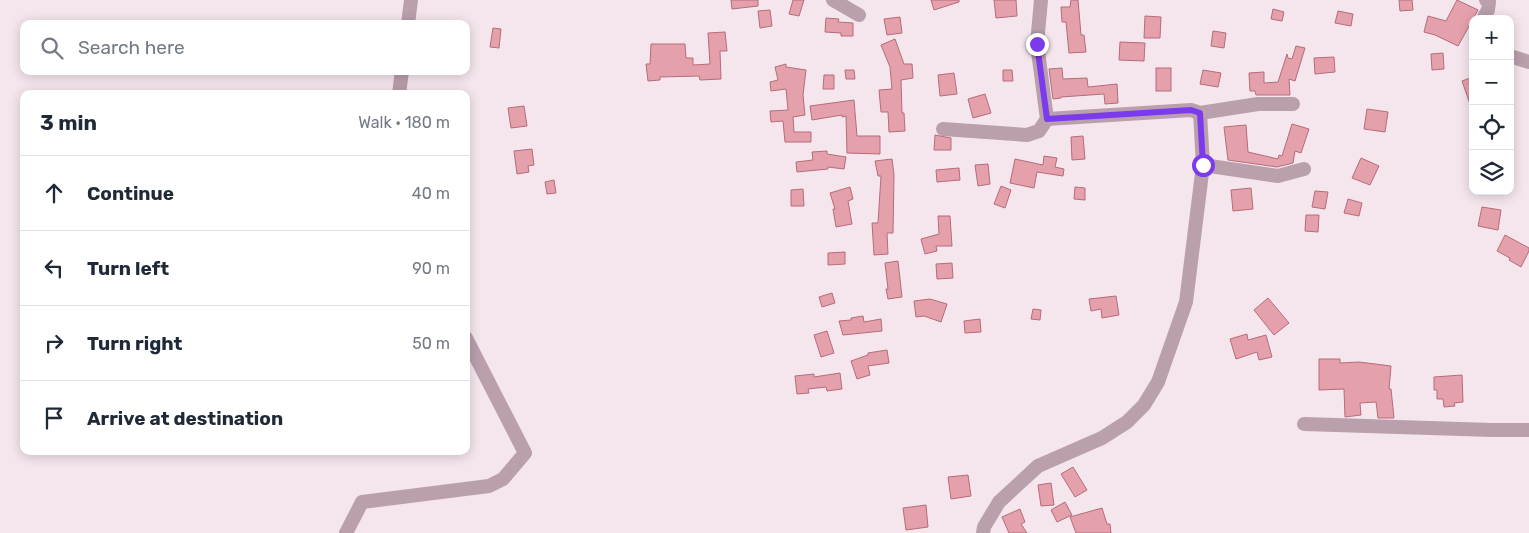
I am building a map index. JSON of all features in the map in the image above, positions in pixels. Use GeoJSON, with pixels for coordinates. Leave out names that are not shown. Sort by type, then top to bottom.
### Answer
{"type":"FeatureCollection","features":[{"type":"Feature","properties":{"kind":"street"},"geometry":{"type":"LineString","coordinates":[[408,20],[411,0]]}},
{"type":"Feature","properties":{"kind":"street"},"geometry":{"type":"LineString","coordinates":[[833,0],[859,15]]}},
{"type":"Feature","properties":{"kind":"street"},"geometry":{"type":"LineString","coordinates":[[943,129],[1026,135],[1038,131],[1047,119],[1037,44],[1042,0]]}},
{"type":"Feature","properties":{"kind":"street"},"geometry":{"type":"LineString","coordinates":[[1485,15],[1490,2],[1486,0]]}},
{"type":"Feature","properties":{"kind":"street"},"geometry":{"type":"LineString","coordinates":[[1514,57],[1529,62]]}},
{"type":"Feature","properties":{"kind":"street"},"geometry":{"type":"LineString","coordinates":[[400,90],[401,75]]}},
{"type":"Feature","properties":{"kind":"street"},"geometry":{"type":"LineString","coordinates":[[1047,119],[1191,110],[1200,113],[1258,104],[1293,104]]}},
{"type":"Feature","properties":{"kind":"street"},"geometry":{"type":"LineString","coordinates":[[983,533],[984,527],[999,502],[1038,466],[1102,438],[1127,422],[1144,405],[1158,382],[1186,302],[1203,165],[1200,113]]}},
{"type":"Feature","properties":{"kind":"street"},"geometry":{"type":"LineString","coordinates":[[1203,165],[1278,176],[1304,169]]}},
{"type":"Feature","properties":{"kind":"street"},"geometry":{"type":"LineString","coordinates":[[346,533],[362,502],[489,486],[503,479],[526,453],[470,346]]}},
{"type":"Feature","properties":{"kind":"street"},"geometry":{"type":"LineString","coordinates":[[1304,424],[1529,430]]}},
{"type":"Feature","properties":{"kind":"building"},"geometry":{"type":"Polygon","coordinates":[[[731,0],[758,0],[758,6],[732,9],[731,0]]]}},
{"type":"Feature","properties":{"kind":"building"},"geometry":{"type":"Polygon","coordinates":[[[793,0],[804,0],[799,16],[789,14],[793,0]]]}},
{"type":"Feature","properties":{"kind":"building"},"geometry":{"type":"Polygon","coordinates":[[[931,0],[959,0],[959,2],[934,10],[931,0]]]}},
{"type":"Feature","properties":{"kind":"building"},"geometry":{"type":"Polygon","coordinates":[[[994,0],[1016,0],[1017,16],[996,18],[994,0]]]}},
{"type":"Feature","properties":{"kind":"building"},"geometry":{"type":"Polygon","coordinates":[[[1071,0],[1078,0],[1081,35],[1084,35],[1086,52],[1069,53],[1066,22],[1062,22],[1061,7],[1070,7],[1071,0]]]}},
{"type":"Feature","properties":{"kind":"building"},"geometry":{"type":"Polygon","coordinates":[[[1399,0],[1412,0],[1413,10],[1400,11],[1399,0]]]}},
{"type":"Feature","properties":{"kind":"building"},"geometry":{"type":"Polygon","coordinates":[[[1457,0],[1478,10],[1475,15],[1469,15],[1469,26],[1458,46],[1424,32],[1428,16],[1446,21],[1457,0]]]}},
{"type":"Feature","properties":{"kind":"building"},"geometry":{"type":"Polygon","coordinates":[[[1273,9],[1284,12],[1282,21],[1271,19],[1273,9]]]}},
{"type":"Feature","properties":{"kind":"building"},"geometry":{"type":"Polygon","coordinates":[[[770,10],[772,26],[760,28],[758,11],[770,10]]]}},
{"type":"Feature","properties":{"kind":"building"},"geometry":{"type":"Polygon","coordinates":[[[1338,11],[1353,14],[1351,26],[1335,23],[1338,11]]]}},
{"type":"Feature","properties":{"kind":"building"},"geometry":{"type":"Polygon","coordinates":[[[1145,16],[1161,17],[1160,38],[1144,38],[1145,16]]]}},
{"type":"Feature","properties":{"kind":"building"},"geometry":{"type":"Polygon","coordinates":[[[900,17],[902,33],[887,35],[884,19],[900,17]]]}},
{"type":"Feature","properties":{"kind":"building"},"geometry":{"type":"Polygon","coordinates":[[[826,18],[839,19],[838,22],[853,23],[853,36],[841,36],[841,33],[825,32],[826,18]]]}},
{"type":"Feature","properties":{"kind":"building"},"geometry":{"type":"Polygon","coordinates":[[[493,28],[501,29],[499,48],[490,47],[493,28]]]}},
{"type":"Feature","properties":{"kind":"building"},"geometry":{"type":"Polygon","coordinates":[[[1213,31],[1226,33],[1224,48],[1211,46],[1213,31]]]}},
{"type":"Feature","properties":{"kind":"building"},"geometry":{"type":"Polygon","coordinates":[[[725,32],[727,51],[720,51],[721,79],[700,80],[699,76],[660,77],[660,80],[648,81],[646,64],[650,64],[651,44],[685,44],[686,58],[693,58],[693,65],[710,64],[708,33],[725,32]]]}},
{"type":"Feature","properties":{"kind":"building"},"geometry":{"type":"Polygon","coordinates":[[[895,39],[904,64],[912,64],[913,78],[901,80],[902,113],[904,113],[905,131],[889,132],[888,112],[881,112],[879,90],[892,89],[890,67],[881,45],[895,39]]]}},
{"type":"Feature","properties":{"kind":"building"},"geometry":{"type":"Polygon","coordinates":[[[1120,42],[1145,43],[1144,61],[1119,60],[1120,42]]]}},
{"type":"Feature","properties":{"kind":"building"},"geometry":{"type":"Polygon","coordinates":[[[1296,46],[1305,48],[1295,81],[1289,79],[1290,95],[1256,95],[1255,91],[1250,91],[1249,73],[1264,72],[1264,83],[1278,82],[1287,54],[1288,58],[1292,59],[1296,46]]]}},
{"type":"Feature","properties":{"kind":"building"},"geometry":{"type":"Polygon","coordinates":[[[1443,53],[1444,69],[1432,70],[1431,54],[1443,53]]]}},
{"type":"Feature","properties":{"kind":"building"},"geometry":{"type":"Polygon","coordinates":[[[1334,57],[1335,72],[1315,74],[1314,58],[1334,57]]]}},
{"type":"Feature","properties":{"kind":"building"},"geometry":{"type":"Polygon","coordinates":[[[786,64],[786,67],[806,70],[803,95],[805,115],[793,117],[794,132],[811,132],[811,142],[785,142],[783,121],[771,122],[770,111],[788,110],[786,89],[771,91],[770,82],[778,80],[775,67],[786,64]]]}},
{"type":"Feature","properties":{"kind":"building"},"geometry":{"type":"Polygon","coordinates":[[[1062,68],[1063,79],[1087,78],[1088,87],[1117,84],[1118,103],[1105,104],[1104,94],[1053,99],[1049,69],[1062,68]]]}},
{"type":"Feature","properties":{"kind":"building"},"geometry":{"type":"Polygon","coordinates":[[[1156,68],[1171,68],[1171,91],[1156,91],[1156,68]]]}},
{"type":"Feature","properties":{"kind":"building"},"geometry":{"type":"Polygon","coordinates":[[[845,70],[854,70],[855,79],[846,79],[845,70]]]}},
{"type":"Feature","properties":{"kind":"building"},"geometry":{"type":"Polygon","coordinates":[[[1003,70],[1012,70],[1013,81],[1003,81],[1003,70]]]}},
{"type":"Feature","properties":{"kind":"building"},"geometry":{"type":"Polygon","coordinates":[[[1203,70],[1221,73],[1218,87],[1200,84],[1203,70]]]}},
{"type":"Feature","properties":{"kind":"building"},"geometry":{"type":"Polygon","coordinates":[[[954,73],[957,94],[940,96],[938,75],[954,73]]]}},
{"type":"Feature","properties":{"kind":"building"},"geometry":{"type":"Polygon","coordinates":[[[824,75],[834,75],[834,89],[823,89],[824,75]]]}},
{"type":"Feature","properties":{"kind":"building"},"geometry":{"type":"Polygon","coordinates":[[[1469,78],[1469,101],[1462,81],[1469,78]]]}},
{"type":"Feature","properties":{"kind":"building"},"geometry":{"type":"Polygon","coordinates":[[[985,94],[991,113],[973,118],[968,99],[985,94]]]}},
{"type":"Feature","properties":{"kind":"building"},"geometry":{"type":"Polygon","coordinates":[[[854,100],[857,136],[880,136],[880,154],[847,153],[846,116],[812,120],[810,106],[854,100]]]}},
{"type":"Feature","properties":{"kind":"building"},"geometry":{"type":"Polygon","coordinates":[[[524,106],[527,126],[511,128],[508,108],[524,106]]]}},
{"type":"Feature","properties":{"kind":"building"},"geometry":{"type":"Polygon","coordinates":[[[1367,109],[1388,112],[1385,132],[1364,129],[1367,109]]]}},
{"type":"Feature","properties":{"kind":"building"},"geometry":{"type":"Polygon","coordinates":[[[1292,124],[1309,129],[1301,153],[1295,151],[1293,163],[1277,167],[1228,160],[1224,127],[1246,125],[1248,152],[1278,159],[1279,155],[1282,156],[1292,124]]]}},
{"type":"Feature","properties":{"kind":"building"},"geometry":{"type":"Polygon","coordinates":[[[935,135],[951,138],[951,150],[934,150],[935,135]]]}},
{"type":"Feature","properties":{"kind":"building"},"geometry":{"type":"Polygon","coordinates":[[[1083,136],[1085,159],[1072,160],[1071,137],[1083,136]]]}},
{"type":"Feature","properties":{"kind":"building"},"geometry":{"type":"Polygon","coordinates":[[[532,149],[534,165],[528,166],[529,172],[517,174],[514,151],[532,149]]]}},
{"type":"Feature","properties":{"kind":"building"},"geometry":{"type":"Polygon","coordinates":[[[827,151],[827,154],[846,157],[844,169],[828,167],[828,169],[797,172],[796,162],[813,160],[812,152],[827,151]]]}},
{"type":"Feature","properties":{"kind":"building"},"geometry":{"type":"Polygon","coordinates":[[[1044,156],[1057,158],[1055,167],[1064,169],[1063,176],[1037,172],[1034,188],[1010,183],[1015,159],[1043,165],[1044,156]]]}},
{"type":"Feature","properties":{"kind":"building"},"geometry":{"type":"Polygon","coordinates":[[[1361,158],[1379,166],[1370,185],[1352,178],[1361,158]]]}},
{"type":"Feature","properties":{"kind":"building"},"geometry":{"type":"Polygon","coordinates":[[[892,159],[894,175],[893,233],[887,233],[888,254],[874,255],[872,223],[878,223],[881,176],[878,176],[875,161],[892,159]]]}},
{"type":"Feature","properties":{"kind":"building"},"geometry":{"type":"Polygon","coordinates":[[[988,164],[990,184],[978,186],[975,165],[988,164]]]}},
{"type":"Feature","properties":{"kind":"building"},"geometry":{"type":"Polygon","coordinates":[[[959,168],[960,180],[937,182],[936,170],[959,168]]]}},
{"type":"Feature","properties":{"kind":"building"},"geometry":{"type":"Polygon","coordinates":[[[554,180],[556,193],[547,194],[545,182],[554,180]]]}},
{"type":"Feature","properties":{"kind":"building"},"geometry":{"type":"Polygon","coordinates":[[[1001,186],[1011,190],[1005,208],[994,204],[1001,186]]]}},
{"type":"Feature","properties":{"kind":"building"},"geometry":{"type":"Polygon","coordinates":[[[850,187],[853,199],[848,201],[852,224],[836,227],[833,209],[835,209],[830,193],[850,187]]]}},
{"type":"Feature","properties":{"kind":"building"},"geometry":{"type":"Polygon","coordinates":[[[1075,187],[1085,188],[1085,200],[1074,199],[1075,187]]]}},
{"type":"Feature","properties":{"kind":"building"},"geometry":{"type":"Polygon","coordinates":[[[1251,188],[1253,209],[1233,211],[1231,190],[1251,188]]]}},
{"type":"Feature","properties":{"kind":"building"},"geometry":{"type":"Polygon","coordinates":[[[803,189],[804,206],[791,206],[791,190],[803,189]]]}},
{"type":"Feature","properties":{"kind":"building"},"geometry":{"type":"Polygon","coordinates":[[[1315,191],[1328,192],[1325,209],[1312,207],[1315,191]]]}},
{"type":"Feature","properties":{"kind":"building"},"geometry":{"type":"Polygon","coordinates":[[[1348,199],[1362,203],[1359,216],[1344,213],[1348,199]]]}},
{"type":"Feature","properties":{"kind":"building"},"geometry":{"type":"Polygon","coordinates":[[[1482,207],[1501,210],[1498,230],[1478,226],[1482,207]]]}},
{"type":"Feature","properties":{"kind":"building"},"geometry":{"type":"Polygon","coordinates":[[[1306,215],[1319,215],[1318,232],[1305,231],[1306,215]]]}},
{"type":"Feature","properties":{"kind":"building"},"geometry":{"type":"Polygon","coordinates":[[[938,216],[950,216],[952,246],[936,246],[937,251],[925,254],[921,239],[939,234],[938,216]]]}},
{"type":"Feature","properties":{"kind":"building"},"geometry":{"type":"Polygon","coordinates":[[[1505,235],[1529,248],[1521,267],[1497,251],[1505,235]]]}},
{"type":"Feature","properties":{"kind":"building"},"geometry":{"type":"Polygon","coordinates":[[[845,252],[845,264],[828,265],[828,253],[845,252]]]}},
{"type":"Feature","properties":{"kind":"building"},"geometry":{"type":"Polygon","coordinates":[[[898,261],[902,297],[888,299],[885,263],[898,261]]]}},
{"type":"Feature","properties":{"kind":"building"},"geometry":{"type":"Polygon","coordinates":[[[952,263],[953,278],[937,279],[936,264],[952,263]]]}},
{"type":"Feature","properties":{"kind":"building"},"geometry":{"type":"Polygon","coordinates":[[[832,293],[835,303],[822,307],[819,297],[832,293]]]}},
{"type":"Feature","properties":{"kind":"building"},"geometry":{"type":"Polygon","coordinates":[[[1116,296],[1119,315],[1102,318],[1101,309],[1091,311],[1089,299],[1116,296]]]}},
{"type":"Feature","properties":{"kind":"building"},"geometry":{"type":"Polygon","coordinates":[[[1268,298],[1289,323],[1274,335],[1254,310],[1268,298]]]}},
{"type":"Feature","properties":{"kind":"building"},"geometry":{"type":"Polygon","coordinates":[[[930,299],[947,304],[941,322],[924,316],[916,317],[914,301],[930,299]]]}},
{"type":"Feature","properties":{"kind":"building"},"geometry":{"type":"Polygon","coordinates":[[[1033,309],[1041,310],[1040,320],[1031,319],[1033,309]]]}},
{"type":"Feature","properties":{"kind":"building"},"geometry":{"type":"Polygon","coordinates":[[[863,316],[864,322],[881,319],[882,331],[843,335],[839,321],[863,316]]]}},
{"type":"Feature","properties":{"kind":"building"},"geometry":{"type":"Polygon","coordinates":[[[980,319],[981,332],[965,333],[964,321],[980,319]]]}},
{"type":"Feature","properties":{"kind":"building"},"geometry":{"type":"Polygon","coordinates":[[[827,331],[834,353],[821,357],[814,335],[827,331]]]}},
{"type":"Feature","properties":{"kind":"building"},"geometry":{"type":"Polygon","coordinates":[[[1247,334],[1248,340],[1266,335],[1272,357],[1259,360],[1257,352],[1236,359],[1230,339],[1247,334]]]}},
{"type":"Feature","properties":{"kind":"building"},"geometry":{"type":"Polygon","coordinates":[[[887,350],[889,363],[868,366],[870,375],[857,379],[851,361],[868,355],[868,353],[887,350]]]}},
{"type":"Feature","properties":{"kind":"building"},"geometry":{"type":"Polygon","coordinates":[[[1319,359],[1340,359],[1340,363],[1359,362],[1391,366],[1389,389],[1391,389],[1394,418],[1378,418],[1376,402],[1360,403],[1361,415],[1345,417],[1344,389],[1319,390],[1319,359]]]}},
{"type":"Feature","properties":{"kind":"building"},"geometry":{"type":"Polygon","coordinates":[[[840,373],[842,389],[827,391],[826,387],[808,389],[809,393],[797,394],[795,376],[814,374],[814,377],[840,373]]]}},
{"type":"Feature","properties":{"kind":"building"},"geometry":{"type":"Polygon","coordinates":[[[1462,375],[1463,402],[1454,403],[1455,406],[1444,407],[1443,399],[1437,399],[1437,390],[1434,390],[1434,377],[1462,375]]]}},
{"type":"Feature","properties":{"kind":"building"},"geometry":{"type":"Polygon","coordinates":[[[1073,467],[1087,490],[1075,497],[1061,474],[1073,467]]]}},
{"type":"Feature","properties":{"kind":"building"},"geometry":{"type":"Polygon","coordinates":[[[968,475],[971,496],[951,499],[948,477],[968,475]]]}},
{"type":"Feature","properties":{"kind":"building"},"geometry":{"type":"Polygon","coordinates":[[[1051,483],[1054,505],[1041,506],[1038,485],[1051,483]]]}},
{"type":"Feature","properties":{"kind":"building"},"geometry":{"type":"Polygon","coordinates":[[[1065,502],[1072,515],[1057,522],[1051,510],[1065,502]]]}},
{"type":"Feature","properties":{"kind":"building"},"geometry":{"type":"Polygon","coordinates":[[[926,505],[928,527],[906,530],[903,508],[926,505]]]}},
{"type":"Feature","properties":{"kind":"building"},"geometry":{"type":"Polygon","coordinates":[[[1102,508],[1107,524],[1110,524],[1111,533],[1076,533],[1070,517],[1102,508]]]}},
{"type":"Feature","properties":{"kind":"building"},"geometry":{"type":"Polygon","coordinates":[[[1020,509],[1025,522],[1021,524],[1027,533],[1009,533],[1002,517],[1020,509]]]}},
{"type":"Feature","properties":{"kind":"route"},"geometry":{"type":"LineString","coordinates":[[1037,44],[1047,119],[1191,110],[1200,113],[1203,165]]}}]}
